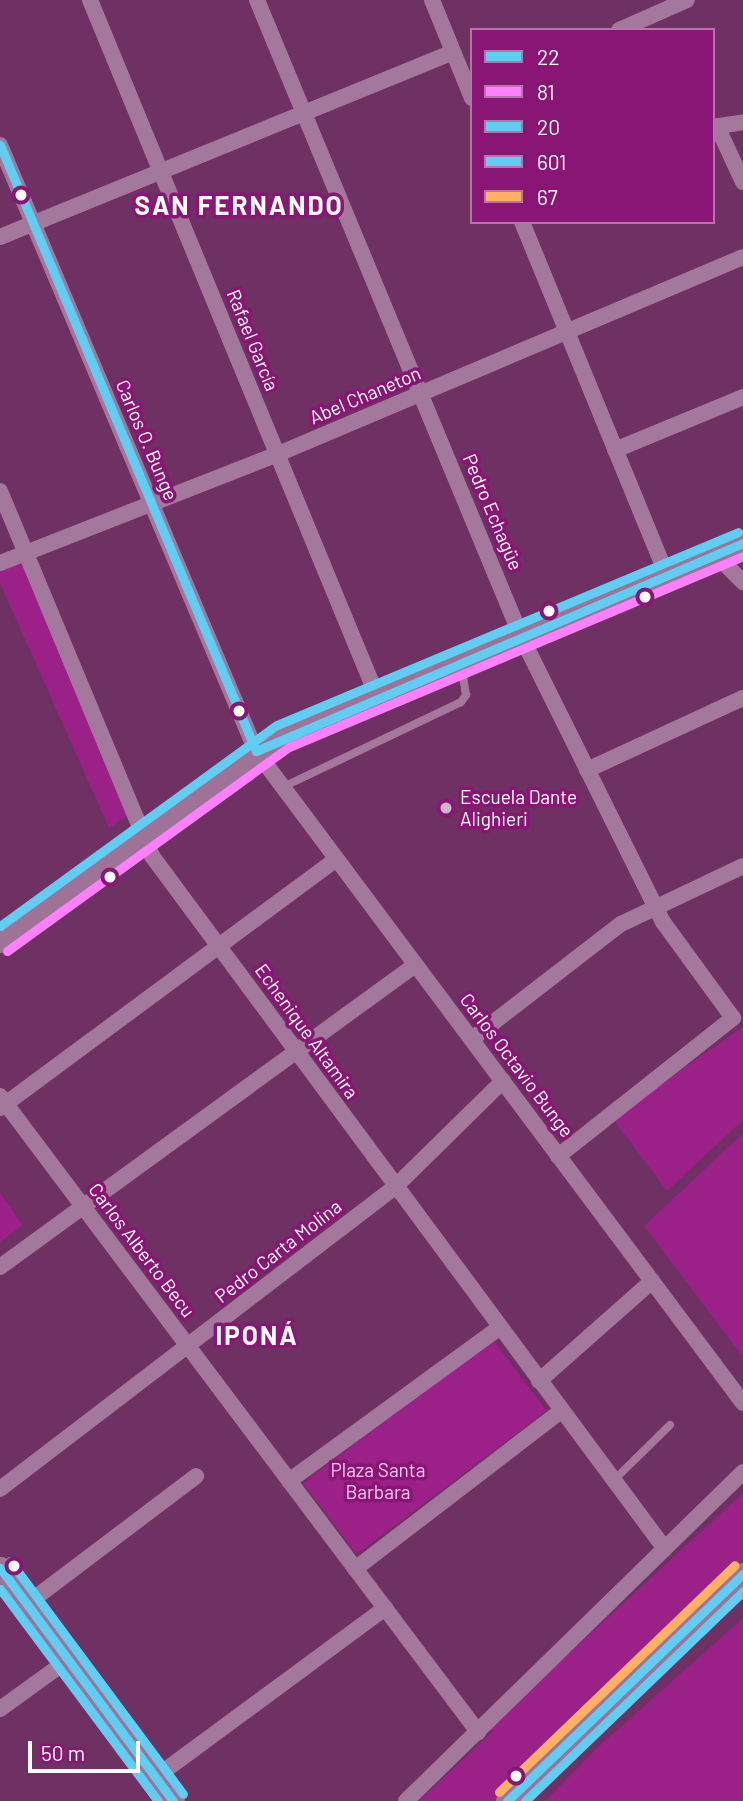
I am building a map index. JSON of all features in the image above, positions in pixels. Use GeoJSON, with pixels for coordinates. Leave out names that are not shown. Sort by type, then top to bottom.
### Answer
{"type":"FeatureCollection","features":[{"type":"Feature","properties":{"kind":"main road"},"geometry":{"type":"LineString","coordinates":[[0,941],[256,751],[377,696],[743,542]]}},
{"type":"Feature","properties":{"kind":"main road"},"geometry":{"type":"LineString","coordinates":[[0,1568],[173,1801]]}},
{"type":"Feature","properties":{"kind":"main road"},"geometry":{"type":"LineString","coordinates":[[507,1801],[743,1574]]}},
{"type":"Feature","properties":{"kind":"street","name":"Rafael García"},"geometry":{"type":"LineString","coordinates":[[90,0],[377,696]]}},
{"type":"Feature","properties":{"kind":"street","name":"Pedro Echagüe"},"geometry":{"type":"LineString","coordinates":[[257,0],[522,636],[654,906],[733,1018],[558,1156]]}},
{"type":"Feature","properties":{"kind":"street"},"geometry":{"type":"LineString","coordinates":[[432,0],[470,94]]}},
{"type":"Feature","properties":{"kind":"street"},"geometry":{"type":"LineString","coordinates":[[624,28],[687,0]]}},
{"type":"Feature","properties":{"kind":"street"},"geometry":{"type":"LineString","coordinates":[[0,237],[453,52]]}},
{"type":"Feature","properties":{"kind":"street"},"geometry":{"type":"LineString","coordinates":[[743,122],[715,127],[743,182]]}},
{"type":"Feature","properties":{"kind":"street","name":"Carlos O. Bunge"},"geometry":{"type":"LineString","coordinates":[[0,145],[256,751]]}},
{"type":"Feature","properties":{"kind":"street"},"geometry":{"type":"LineString","coordinates":[[523,224],[667,575]]}},
{"type":"Feature","properties":{"kind":"street","name":"Abel Chaneton"},"geometry":{"type":"LineString","coordinates":[[0,563],[278,454],[743,257]]}},
{"type":"Feature","properties":{"kind":"street"},"geometry":{"type":"LineString","coordinates":[[615,450],[743,397]]}},
{"type":"Feature","properties":{"kind":"street","name":"Echenique Altamira"},"geometry":{"type":"LineString","coordinates":[[0,491],[142,837],[295,1052],[665,1549]]}},
{"type":"Feature","properties":{"kind":"street"},"geometry":{"type":"LineString","coordinates":[[715,554],[743,582]]}},
{"type":"Feature","properties":{"kind":"street"},"geometry":{"type":"LineString","coordinates":[[587,770],[743,698]]}},
{"type":"Feature","properties":{"kind":"street","name":"Carlos Octavio Bunge"},"geometry":{"type":"LineString","coordinates":[[256,751],[743,1403]]}},
{"type":"Feature","properties":{"kind":"street"},"geometry":{"type":"LineString","coordinates":[[2,1102],[336,859]]}},
{"type":"Feature","properties":{"kind":"street"},"geometry":{"type":"LineString","coordinates":[[472,1039],[604,935],[654,906],[743,866]]}},
{"type":"Feature","properties":{"kind":"street"},"geometry":{"type":"LineString","coordinates":[[0,1267],[415,965]]}},
{"type":"Feature","properties":{"kind":"street","name":"Pedro Carta Molina"},"geometry":{"type":"LineString","coordinates":[[0,1489],[189,1348],[396,1186],[503,1081]]}},
{"type":"Feature","properties":{"kind":"street","name":"Carlos Alberto Becu"},"geometry":{"type":"LineString","coordinates":[[2,1102],[478,1732]]}},
{"type":"Feature","properties":{"kind":"street"},"geometry":{"type":"LineString","coordinates":[[538,1381],[652,1281]]}},
{"type":"Feature","properties":{"kind":"street"},"geometry":{"type":"LineString","coordinates":[[289,1480],[500,1327]]}},
{"type":"Feature","properties":{"kind":"street"},"geometry":{"type":"LineString","coordinates":[[355,1569],[561,1411]]}},
{"type":"Feature","properties":{"kind":"street"},"geometry":{"type":"LineString","coordinates":[[406,1801],[743,1472]]}},
{"type":"Feature","properties":{"kind":"street"},"geometry":{"type":"LineString","coordinates":[[27,1604],[196,1476]]}},
{"type":"Feature","properties":{"kind":"street"},"geometry":{"type":"LineString","coordinates":[[156,1777],[385,1608]]}},
{"type":"Feature","properties":{"kind":"street"},"geometry":{"type":"LineString","coordinates":[[0,1709],[68,1660]]}},
{"type":"Feature","properties":{"kind":"lane"},"geometry":{"type":"LineString","coordinates":[[283,787],[461,702],[466,695],[460,662]]}},
{"type":"Feature","properties":{"kind":"lane"},"geometry":{"type":"LineString","coordinates":[[612,1481],[670,1425]]}},
{"type":"Feature","properties":{"kind":"green space"},"geometry":{"type":"Polygon","coordinates":[[[23,562],[129,815],[109,828],[0,583],[0,569],[23,562]]]}},
{"type":"Feature","properties":{"kind":"green space"},"geometry":{"type":"Polygon","coordinates":[[[743,1027],[743,1120],[667,1191],[612,1118],[743,1027]]]}},
{"type":"Feature","properties":{"kind":"green space"},"geometry":{"type":"Polygon","coordinates":[[[743,1133],[743,1357],[644,1226],[743,1133]]]}},
{"type":"Feature","properties":{"kind":"green space"},"geometry":{"type":"Polygon","coordinates":[[[0,1193],[23,1225],[0,1242],[0,1193]]]}},
{"type":"Feature","properties":{"kind":"green space","name":"Plaza Santa Barbara"},"geometry":{"type":"Polygon","coordinates":[[[493,1340],[547,1411],[356,1554],[303,1483],[493,1340]]]}},
{"type":"Feature","properties":{"kind":"green space"},"geometry":{"type":"Polygon","coordinates":[[[743,1493],[743,1565],[502,1801],[419,1801],[492,1732],[489,1727],[743,1493]]]}},
{"type":"Feature","properties":{"kind":"green space"},"geometry":{"type":"Polygon","coordinates":[[[743,1618],[743,1801],[545,1801],[597,1748],[743,1618]]]}},
{"type":"Feature","properties":{"kind":"transit line","name":"22"},"geometry":{"type":"LineString","coordinates":[[0,145],[256,751],[743,543]]}},
{"type":"Feature","properties":{"kind":"transit line","name":"601"},"geometry":{"type":"LineString","coordinates":[[0,926],[277,725],[738,532]]}},
{"type":"Feature","properties":{"kind":"transit line","name":"81"},"geometry":{"type":"LineString","coordinates":[[7,951],[289,747],[743,556]]}},
{"type":"Feature","properties":{"kind":"transit line"},"geometry":{"type":"LineString","coordinates":[[10,1561],[183,1794]]}},
{"type":"Feature","properties":{"kind":"transit line","name":"67"},"geometry":{"type":"LineString","coordinates":[[499,1792],[735,1565]]}},
{"type":"Feature","properties":{"kind":"transit line","name":"22"},"geometry":{"type":"LineString","coordinates":[[0,1568],[173,1801]]}},
{"type":"Feature","properties":{"kind":"transit line","name":"22"},"geometry":{"type":"LineString","coordinates":[[507,1801],[743,1574]]}},
{"type":"Feature","properties":{"kind":"transit line","name":"20"},"geometry":{"type":"LineString","coordinates":[[0,1589],[158,1801]]}},
{"type":"Feature","properties":{"kind":"transit line","name":"20"},"geometry":{"type":"LineString","coordinates":[[525,1801],[743,1591]]}},
{"type":"Feature","properties":{"kind":"place","name":"Escuela Dante Alighieri"},"geometry":{"type":"Point","coordinates":[446,808]}},
{"type":"Feature","properties":{"kind":"district","name":"SAN FERNANDO"},"geometry":{"type":"Point","coordinates":[239,205]}},
{"type":"Feature","properties":{"kind":"district","name":"IPONÁ"},"geometry":{"type":"Point","coordinates":[257,1335]}}]}
